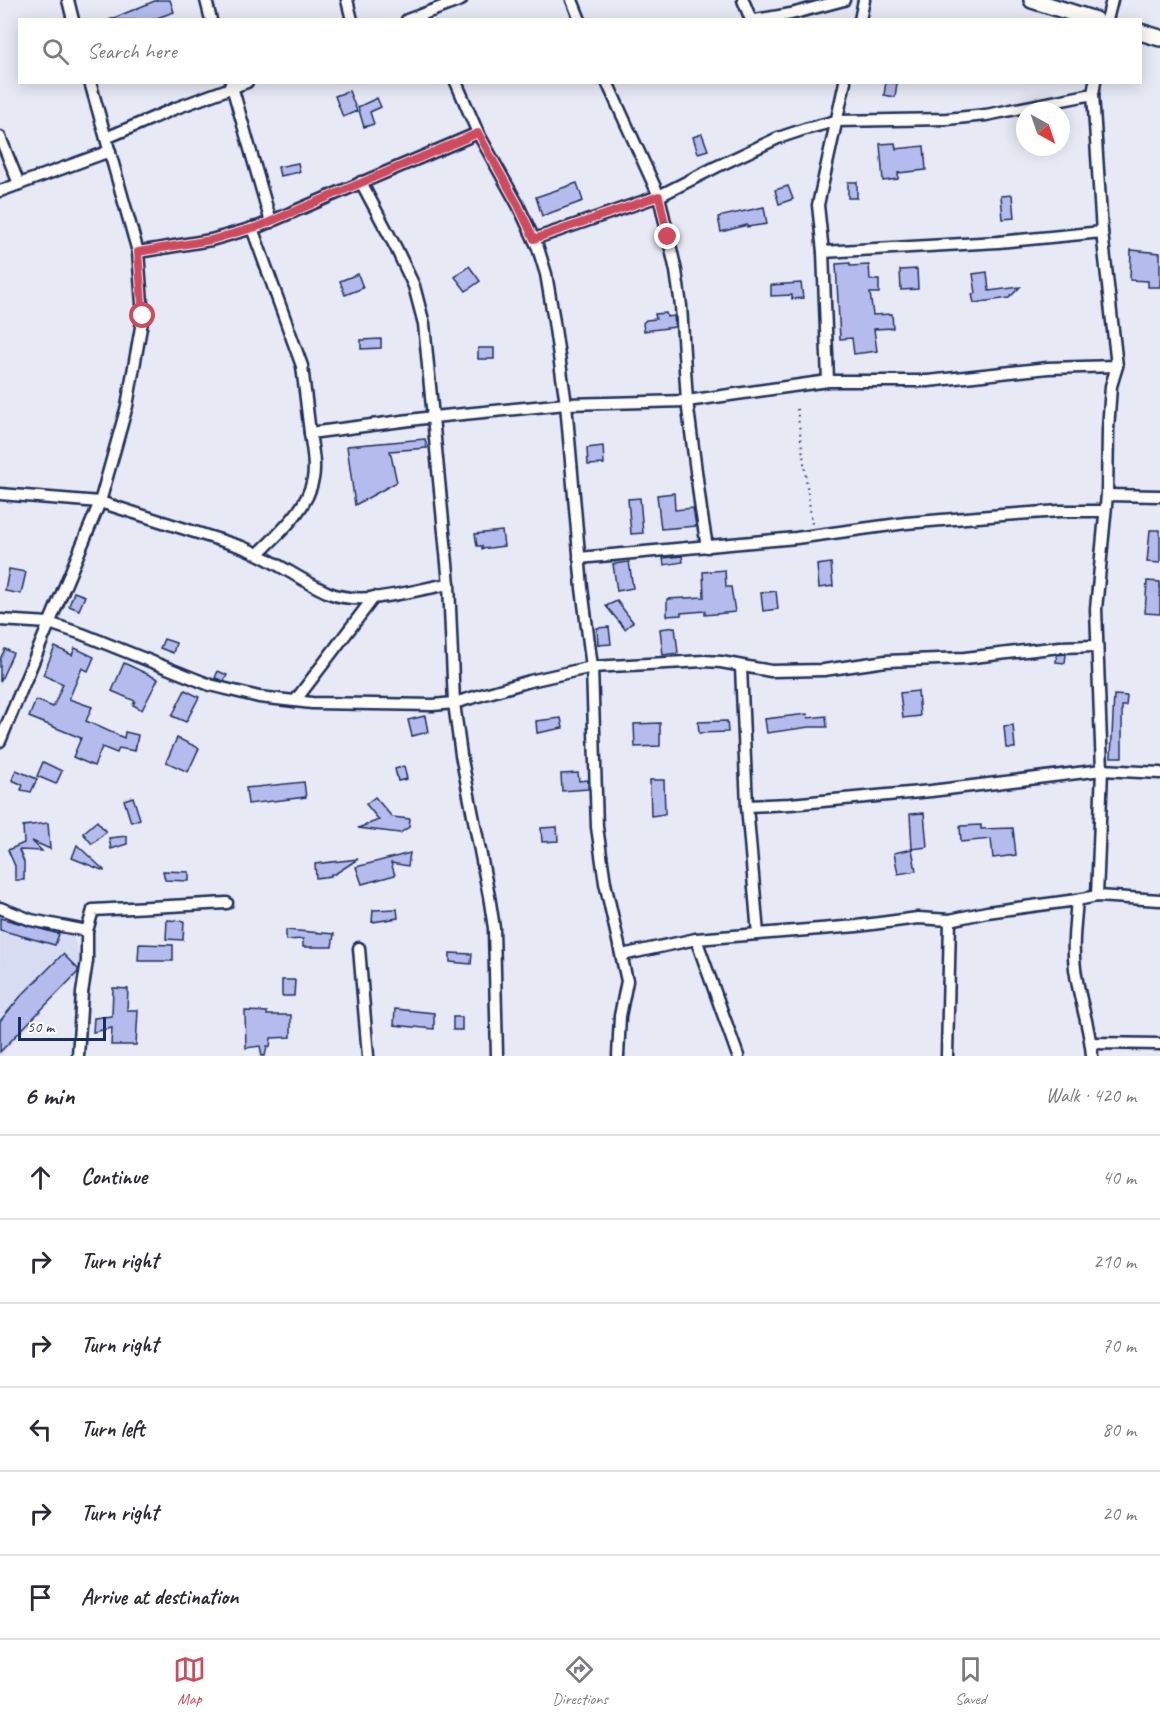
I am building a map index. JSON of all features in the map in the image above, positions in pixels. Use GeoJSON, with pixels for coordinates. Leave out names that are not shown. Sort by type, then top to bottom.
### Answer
{"type":"FeatureCollection","features":[{"type":"Feature","properties":{"kind":"street"},"geometry":{"type":"LineString","coordinates":[[68,0],[72,18]]}},
{"type":"Feature","properties":{"kind":"street"},"geometry":{"type":"LineString","coordinates":[[206,0],[210,18]]}},
{"type":"Feature","properties":{"kind":"street"},"geometry":{"type":"LineString","coordinates":[[347,0],[352,18]]}},
{"type":"Feature","properties":{"kind":"street"},"geometry":{"type":"LineString","coordinates":[[426,16],[461,0]]}},
{"type":"Feature","properties":{"kind":"street"},"geometry":{"type":"LineString","coordinates":[[572,0],[579,18]]}},
{"type":"Feature","properties":{"kind":"street"},"geometry":{"type":"LineString","coordinates":[[743,0],[752,18]]}},
{"type":"Feature","properties":{"kind":"street"},"geometry":{"type":"LineString","coordinates":[[766,18],[844,0]]}},
{"type":"Feature","properties":{"kind":"street"},"geometry":{"type":"LineString","coordinates":[[860,18],[864,0]]}},
{"type":"Feature","properties":{"kind":"street"},"geometry":{"type":"LineString","coordinates":[[1032,0],[1089,18]]}},
{"type":"Feature","properties":{"kind":"street"},"geometry":{"type":"LineString","coordinates":[[1108,18],[1112,0]]}},
{"type":"Feature","properties":{"kind":"street"},"geometry":{"type":"LineString","coordinates":[[1142,33],[1160,38]]}},
{"type":"Feature","properties":{"kind":"street"},"geometry":{"type":"LineString","coordinates":[[0,741],[100,502],[128,406],[143,316],[138,252],[91,84]]}},
{"type":"Feature","properties":{"kind":"street"},"geometry":{"type":"LineString","coordinates":[[457,84],[478,133],[534,239],[546,274],[566,404],[579,558],[592,667],[597,827],[605,883],[627,981],[620,1016],[618,1056]]}},
{"type":"Feature","properties":{"kind":"street"},"geometry":{"type":"LineString","coordinates":[[609,84],[659,196],[676,271],[681,306],[687,401],[707,547]]}},
{"type":"Feature","properties":{"kind":"street"},"geometry":{"type":"LineString","coordinates":[[828,381],[823,252],[818,205],[845,84]]}},
{"type":"Feature","properties":{"kind":"street"},"geometry":{"type":"LineString","coordinates":[[106,138],[232,85],[271,222]]}},
{"type":"Feature","properties":{"kind":"street"},"geometry":{"type":"LineString","coordinates":[[534,239],[659,196],[716,166],[778,138],[805,129],[836,121],[947,119],[986,115],[1094,88],[1102,232],[1117,366],[1111,386],[1107,495],[1097,579],[1096,646],[1102,770],[1097,896]]}},
{"type":"Feature","properties":{"kind":"street"},"geometry":{"type":"LineString","coordinates":[[138,252],[211,240],[271,222],[478,133]]}},
{"type":"Feature","properties":{"kind":"street"},"geometry":{"type":"LineString","coordinates":[[0,137],[19,184]]}},
{"type":"Feature","properties":{"kind":"street"},"geometry":{"type":"LineString","coordinates":[[0,190],[110,151]]}},
{"type":"Feature","properties":{"kind":"street"},"geometry":{"type":"LineString","coordinates":[[361,182],[414,286],[424,324],[449,584],[454,703],[461,755],[494,928],[497,1056]]}},
{"type":"Feature","properties":{"kind":"street"},"geometry":{"type":"LineString","coordinates":[[252,228],[302,366],[314,457],[314,477],[309,495],[295,516],[259,554]]}},
{"type":"Feature","properties":{"kind":"street"},"geometry":{"type":"LineString","coordinates":[[823,252],[998,242],[1102,232]]}},
{"type":"Feature","properties":{"kind":"street"},"geometry":{"type":"LineString","coordinates":[[310,433],[433,417],[566,404],[687,401],[828,381],[928,381],[1048,368],[1117,366]]}},
{"type":"Feature","properties":{"kind":"street"},"geometry":{"type":"LineString","coordinates":[[0,494],[100,502],[259,554],[331,594],[349,598],[364,599],[449,584]]}},
{"type":"Feature","properties":{"kind":"street"},"geometry":{"type":"LineString","coordinates":[[1107,495],[1160,496]]}},
{"type":"Feature","properties":{"kind":"street"},"geometry":{"type":"LineString","coordinates":[[579,558],[813,536],[906,523],[1002,514],[1105,511]]}},
{"type":"Feature","properties":{"kind":"street"},"geometry":{"type":"LineString","coordinates":[[295,701],[374,597]]}},
{"type":"Feature","properties":{"kind":"street"},"geometry":{"type":"LineString","coordinates":[[0,620],[49,623],[210,685],[260,697],[295,701],[433,705],[454,703],[530,681],[592,667],[721,662],[771,671],[824,670],[886,661],[965,658],[1060,647],[1096,646]]}},
{"type":"Feature","properties":{"kind":"street"},"geometry":{"type":"LineString","coordinates":[[741,667],[747,806],[758,934]]}},
{"type":"Feature","properties":{"kind":"street"},"geometry":{"type":"LineString","coordinates":[[747,806],[931,790],[1102,770],[1160,773]]}},
{"type":"Feature","properties":{"kind":"street"},"geometry":{"type":"LineString","coordinates":[[622,955],[696,939],[857,926],[918,918],[950,920],[987,912],[1097,896],[1160,900]]}},
{"type":"Feature","properties":{"kind":"street"},"geometry":{"type":"LineString","coordinates":[[1077,900],[1073,955],[1092,1056]]}},
{"type":"Feature","properties":{"kind":"street"},"geometry":{"type":"LineString","coordinates":[[78,1056],[82,993],[87,962],[87,932],[93,910],[227,903]]}},
{"type":"Feature","properties":{"kind":"street"},"geometry":{"type":"LineString","coordinates":[[0,908],[31,920],[87,932]]}},
{"type":"Feature","properties":{"kind":"street"},"geometry":{"type":"LineString","coordinates":[[947,1056],[950,920]]}},
{"type":"Feature","properties":{"kind":"street"},"geometry":{"type":"LineString","coordinates":[[696,939],[738,1056]]}},
{"type":"Feature","properties":{"kind":"street"},"geometry":{"type":"LineString","coordinates":[[359,948],[368,1056]]}},
{"type":"Feature","properties":{"kind":"street"},"geometry":{"type":"LineString","coordinates":[[1091,1043],[1160,1044]]}},
{"type":"Feature","properties":{"kind":"path"},"geometry":{"type":"LineString","coordinates":[[796,409],[813,536]]}},
{"type":"Feature","properties":{"kind":"shaded area"},"geometry":{"type":"Polygon","coordinates":[[[0,914],[38,926],[72,932],[84,971],[0,1056],[0,914]]]}},
{"type":"Feature","properties":{"kind":"building"},"geometry":{"type":"Polygon","coordinates":[[[157,0],[170,0],[174,12],[157,18],[114,18],[157,0]]]}},
{"type":"Feature","properties":{"kind":"building"},"geometry":{"type":"Polygon","coordinates":[[[886,84],[897,84],[895,97],[884,95],[886,84]]]}},
{"type":"Feature","properties":{"kind":"building"},"geometry":{"type":"Polygon","coordinates":[[[349,91],[357,111],[343,117],[335,96],[349,91]]]}},
{"type":"Feature","properties":{"kind":"building"},"geometry":{"type":"Polygon","coordinates":[[[377,98],[381,107],[370,112],[374,124],[364,127],[358,107],[377,98]]]}},
{"type":"Feature","properties":{"kind":"building"},"geometry":{"type":"Polygon","coordinates":[[[702,134],[708,150],[698,153],[693,137],[702,134]]]}},
{"type":"Feature","properties":{"kind":"building"},"geometry":{"type":"Polygon","coordinates":[[[895,143],[896,149],[924,146],[926,170],[898,173],[898,179],[883,181],[880,144],[895,143]]]}},
{"type":"Feature","properties":{"kind":"building"},"geometry":{"type":"Polygon","coordinates":[[[298,163],[300,172],[280,176],[278,167],[298,163]]]}},
{"type":"Feature","properties":{"kind":"building"},"geometry":{"type":"Polygon","coordinates":[[[848,182],[857,182],[857,198],[848,198],[848,182]]]}},
{"type":"Feature","properties":{"kind":"building"},"geometry":{"type":"Polygon","coordinates":[[[577,183],[583,201],[542,216],[536,197],[577,183]]]}},
{"type":"Feature","properties":{"kind":"building"},"geometry":{"type":"Polygon","coordinates":[[[788,186],[793,199],[779,204],[775,190],[788,186]]]}},
{"type":"Feature","properties":{"kind":"building"},"geometry":{"type":"Polygon","coordinates":[[[1012,195],[1014,218],[1003,219],[1001,196],[1012,195]]]}},
{"type":"Feature","properties":{"kind":"building"},"geometry":{"type":"Polygon","coordinates":[[[764,207],[767,224],[747,227],[747,225],[721,232],[718,217],[764,207]]]}},
{"type":"Feature","properties":{"kind":"building"},"geometry":{"type":"Polygon","coordinates":[[[1131,250],[1160,253],[1160,287],[1148,287],[1148,281],[1130,280],[1131,250]]]}},
{"type":"Feature","properties":{"kind":"building"},"geometry":{"type":"Polygon","coordinates":[[[850,263],[850,266],[869,265],[870,280],[879,280],[879,293],[870,293],[873,315],[892,314],[893,328],[874,329],[877,351],[854,354],[852,338],[840,339],[836,264],[850,263]]]}},
{"type":"Feature","properties":{"kind":"building"},"geometry":{"type":"Polygon","coordinates":[[[469,266],[480,281],[466,291],[455,277],[469,266]]]}},
{"type":"Feature","properties":{"kind":"building"},"geometry":{"type":"Polygon","coordinates":[[[917,269],[918,289],[901,290],[900,270],[917,269]]]}},
{"type":"Feature","properties":{"kind":"building"},"geometry":{"type":"Polygon","coordinates":[[[987,272],[989,291],[1020,287],[1009,298],[974,303],[972,294],[976,293],[973,274],[987,272]]]}},
{"type":"Feature","properties":{"kind":"building"},"geometry":{"type":"Polygon","coordinates":[[[358,274],[363,288],[345,295],[340,281],[358,274]]]}},
{"type":"Feature","properties":{"kind":"building"},"geometry":{"type":"Polygon","coordinates":[[[801,283],[803,298],[792,299],[792,295],[771,296],[771,285],[801,283]]]}},
{"type":"Feature","properties":{"kind":"building"},"geometry":{"type":"Polygon","coordinates":[[[666,313],[667,317],[674,316],[675,327],[644,331],[643,323],[646,320],[656,319],[655,314],[666,313]]]}},
{"type":"Feature","properties":{"kind":"building"},"geometry":{"type":"Polygon","coordinates":[[[381,339],[381,348],[361,349],[361,340],[381,339]]]}},
{"type":"Feature","properties":{"kind":"building"},"geometry":{"type":"Polygon","coordinates":[[[478,348],[494,348],[494,359],[478,359],[478,348]]]}},
{"type":"Feature","properties":{"kind":"building"},"geometry":{"type":"Polygon","coordinates":[[[425,439],[427,448],[390,451],[397,482],[355,505],[347,446],[425,439]]]}},
{"type":"Feature","properties":{"kind":"building"},"geometry":{"type":"Polygon","coordinates":[[[603,446],[604,464],[588,465],[587,448],[603,446]]]}},
{"type":"Feature","properties":{"kind":"building"},"geometry":{"type":"Polygon","coordinates":[[[674,493],[675,510],[693,508],[696,526],[661,529],[657,495],[674,493]]]}},
{"type":"Feature","properties":{"kind":"building"},"geometry":{"type":"Polygon","coordinates":[[[640,498],[643,533],[631,534],[628,499],[640,498]]]}},
{"type":"Feature","properties":{"kind":"building"},"geometry":{"type":"Polygon","coordinates":[[[1150,530],[1160,530],[1160,563],[1147,562],[1150,530]]]}},
{"type":"Feature","properties":{"kind":"building"},"geometry":{"type":"Polygon","coordinates":[[[502,531],[504,546],[482,549],[482,546],[477,546],[475,534],[502,531]]]}},
{"type":"Feature","properties":{"kind":"building"},"geometry":{"type":"Polygon","coordinates":[[[682,556],[683,562],[664,565],[663,558],[682,556]]]}},
{"type":"Feature","properties":{"kind":"building"},"geometry":{"type":"Polygon","coordinates":[[[629,562],[633,588],[617,591],[613,564],[629,562]]]}},
{"type":"Feature","properties":{"kind":"building"},"geometry":{"type":"Polygon","coordinates":[[[831,563],[833,586],[819,588],[817,565],[831,563]]]}},
{"type":"Feature","properties":{"kind":"building"},"geometry":{"type":"Polygon","coordinates":[[[9,569],[26,572],[21,594],[5,591],[9,569]]]}},
{"type":"Feature","properties":{"kind":"building"},"geometry":{"type":"Polygon","coordinates":[[[725,570],[726,587],[731,587],[735,612],[705,615],[705,611],[667,616],[667,599],[704,597],[703,572],[725,570]]]}},
{"type":"Feature","properties":{"kind":"building"},"geometry":{"type":"Polygon","coordinates":[[[1147,581],[1160,582],[1160,614],[1145,613],[1147,581]]]}},
{"type":"Feature","properties":{"kind":"building"},"geometry":{"type":"Polygon","coordinates":[[[776,591],[778,609],[763,611],[761,593],[776,591]]]}},
{"type":"Feature","properties":{"kind":"building"},"geometry":{"type":"Polygon","coordinates":[[[74,592],[85,596],[79,610],[69,606],[74,592]]]}},
{"type":"Feature","properties":{"kind":"building"},"geometry":{"type":"Polygon","coordinates":[[[617,601],[633,622],[625,629],[606,606],[617,601]]]}},
{"type":"Feature","properties":{"kind":"building"},"geometry":{"type":"Polygon","coordinates":[[[609,627],[611,644],[598,645],[597,628],[609,627]]]}},
{"type":"Feature","properties":{"kind":"building"},"geometry":{"type":"Polygon","coordinates":[[[675,627],[678,653],[663,655],[660,629],[675,627]]]}},
{"type":"Feature","properties":{"kind":"building"},"geometry":{"type":"Polygon","coordinates":[[[164,639],[176,643],[173,653],[160,648],[164,639]]]}},
{"type":"Feature","properties":{"kind":"building"},"geometry":{"type":"Polygon","coordinates":[[[55,647],[72,655],[75,648],[94,657],[88,671],[82,668],[69,699],[92,707],[86,721],[124,738],[125,732],[138,735],[135,751],[119,748],[117,753],[102,747],[94,766],[73,757],[81,738],[29,717],[36,700],[53,707],[63,684],[43,675],[55,647]]]}},
{"type":"Feature","properties":{"kind":"building"},"geometry":{"type":"Polygon","coordinates":[[[5,649],[13,653],[0,682],[0,659],[5,649]]]}},
{"type":"Feature","properties":{"kind":"building"},"geometry":{"type":"Polygon","coordinates":[[[1066,654],[1065,663],[1056,662],[1057,655],[1066,654]]]}},
{"type":"Feature","properties":{"kind":"building"},"geometry":{"type":"Polygon","coordinates":[[[124,663],[158,679],[142,710],[133,705],[135,701],[112,691],[124,663]]]}},
{"type":"Feature","properties":{"kind":"building"},"geometry":{"type":"Polygon","coordinates":[[[218,671],[227,675],[224,681],[215,678],[218,671]]]}},
{"type":"Feature","properties":{"kind":"building"},"geometry":{"type":"Polygon","coordinates":[[[185,690],[199,697],[186,722],[172,716],[185,690]]]}},
{"type":"Feature","properties":{"kind":"building"},"geometry":{"type":"Polygon","coordinates":[[[918,691],[920,716],[903,718],[900,693],[918,691]]]}},
{"type":"Feature","properties":{"kind":"building"},"geometry":{"type":"Polygon","coordinates":[[[1114,695],[1127,696],[1126,706],[1122,706],[1122,757],[1111,757],[1114,695]]]}},
{"type":"Feature","properties":{"kind":"building"},"geometry":{"type":"Polygon","coordinates":[[[807,714],[808,718],[826,716],[827,727],[767,733],[765,719],[807,714]]]}},
{"type":"Feature","properties":{"kind":"building"},"geometry":{"type":"Polygon","coordinates":[[[425,716],[428,732],[412,736],[408,720],[425,716]]]}},
{"type":"Feature","properties":{"kind":"building"},"geometry":{"type":"Polygon","coordinates":[[[561,718],[563,728],[537,733],[536,721],[561,718]]]}},
{"type":"Feature","properties":{"kind":"building"},"geometry":{"type":"Polygon","coordinates":[[[727,721],[728,732],[699,733],[698,722],[727,721]]]}},
{"type":"Feature","properties":{"kind":"building"},"geometry":{"type":"Polygon","coordinates":[[[660,723],[660,746],[635,747],[634,724],[660,723]]]}},
{"type":"Feature","properties":{"kind":"building"},"geometry":{"type":"Polygon","coordinates":[[[1013,725],[1015,748],[1006,748],[1004,726],[1013,725]]]}},
{"type":"Feature","properties":{"kind":"building"},"geometry":{"type":"Polygon","coordinates":[[[177,738],[199,748],[188,772],[166,762],[177,738]]]}},
{"type":"Feature","properties":{"kind":"building"},"geometry":{"type":"Polygon","coordinates":[[[43,762],[62,771],[56,784],[37,776],[43,762]]]}},
{"type":"Feature","properties":{"kind":"building"},"geometry":{"type":"Polygon","coordinates":[[[404,766],[407,779],[398,781],[395,769],[404,766]]]}},
{"type":"Feature","properties":{"kind":"building"},"geometry":{"type":"Polygon","coordinates":[[[16,770],[37,779],[31,792],[21,790],[23,785],[12,780],[16,770]]]}},
{"type":"Feature","properties":{"kind":"building"},"geometry":{"type":"Polygon","coordinates":[[[578,773],[579,781],[588,780],[588,789],[562,791],[561,774],[578,773]]]}},
{"type":"Feature","properties":{"kind":"building"},"geometry":{"type":"Polygon","coordinates":[[[650,780],[664,780],[665,814],[651,816],[650,780]]]}},
{"type":"Feature","properties":{"kind":"building"},"geometry":{"type":"Polygon","coordinates":[[[304,782],[306,797],[248,804],[246,788],[304,782]]]}},
{"type":"Feature","properties":{"kind":"building"},"geometry":{"type":"Polygon","coordinates":[[[133,797],[140,819],[131,822],[124,800],[133,797]]]}},
{"type":"Feature","properties":{"kind":"building"},"geometry":{"type":"Polygon","coordinates":[[[375,797],[392,817],[410,819],[409,827],[400,833],[358,828],[379,820],[366,804],[375,797]]]}},
{"type":"Feature","properties":{"kind":"building"},"geometry":{"type":"Polygon","coordinates":[[[924,813],[927,847],[912,849],[910,814],[924,813]]]}},
{"type":"Feature","properties":{"kind":"building"},"geometry":{"type":"Polygon","coordinates":[[[97,821],[106,832],[92,844],[83,833],[97,821]]]}},
{"type":"Feature","properties":{"kind":"building"},"geometry":{"type":"Polygon","coordinates":[[[48,823],[50,849],[32,841],[42,851],[19,850],[24,862],[24,880],[15,880],[15,866],[8,850],[24,843],[23,826],[48,823]]]}},
{"type":"Feature","properties":{"kind":"building"},"geometry":{"type":"Polygon","coordinates":[[[981,825],[981,829],[1013,828],[1016,855],[993,858],[991,839],[961,842],[960,826],[981,825]]]}},
{"type":"Feature","properties":{"kind":"building"},"geometry":{"type":"Polygon","coordinates":[[[557,827],[558,841],[542,842],[541,828],[557,827]]]}},
{"type":"Feature","properties":{"kind":"building"},"geometry":{"type":"Polygon","coordinates":[[[127,836],[127,844],[111,849],[109,838],[127,836]]]}},
{"type":"Feature","properties":{"kind":"building"},"geometry":{"type":"Polygon","coordinates":[[[77,845],[104,870],[104,871],[72,858],[77,845]]]}},
{"type":"Feature","properties":{"kind":"building"},"geometry":{"type":"Polygon","coordinates":[[[912,849],[916,871],[898,874],[894,853],[912,849]]]}},
{"type":"Feature","properties":{"kind":"building"},"geometry":{"type":"Polygon","coordinates":[[[410,853],[408,866],[391,863],[395,875],[362,884],[356,867],[410,853]]]}},
{"type":"Feature","properties":{"kind":"building"},"geometry":{"type":"Polygon","coordinates":[[[358,859],[331,876],[316,878],[315,864],[358,859]]]}},
{"type":"Feature","properties":{"kind":"building"},"geometry":{"type":"Polygon","coordinates":[[[163,871],[189,872],[189,881],[165,880],[163,871]]]}},
{"type":"Feature","properties":{"kind":"building"},"geometry":{"type":"Polygon","coordinates":[[[397,909],[398,918],[372,922],[373,910],[397,909]]]}},
{"type":"Feature","properties":{"kind":"building"},"geometry":{"type":"Polygon","coordinates":[[[0,918],[59,934],[55,945],[0,930],[0,918]]]}},
{"type":"Feature","properties":{"kind":"building"},"geometry":{"type":"Polygon","coordinates":[[[167,920],[184,921],[183,940],[166,939],[167,920]]]}},
{"type":"Feature","properties":{"kind":"building"},"geometry":{"type":"Polygon","coordinates":[[[286,930],[334,934],[332,947],[303,947],[303,939],[286,940],[286,930]]]}},
{"type":"Feature","properties":{"kind":"building"},"geometry":{"type":"Polygon","coordinates":[[[139,944],[173,945],[173,961],[138,961],[139,944]]]}},
{"type":"Feature","properties":{"kind":"building"},"geometry":{"type":"Polygon","coordinates":[[[450,953],[472,954],[471,964],[450,962],[450,953]]]}},
{"type":"Feature","properties":{"kind":"building"},"geometry":{"type":"Polygon","coordinates":[[[63,954],[78,969],[78,972],[0,1052],[0,1021],[21,996],[63,954]]]}},
{"type":"Feature","properties":{"kind":"building"},"geometry":{"type":"Polygon","coordinates":[[[282,980],[295,980],[294,996],[282,996],[282,980]]]}},
{"type":"Feature","properties":{"kind":"building"},"geometry":{"type":"Polygon","coordinates":[[[113,988],[128,989],[127,1010],[138,1010],[136,1045],[111,1045],[112,1028],[93,1032],[94,1018],[112,1016],[113,988]]]}},
{"type":"Feature","properties":{"kind":"building"},"geometry":{"type":"Polygon","coordinates":[[[395,1009],[434,1013],[434,1029],[394,1025],[395,1009]]]}},
{"type":"Feature","properties":{"kind":"building"},"geometry":{"type":"Polygon","coordinates":[[[245,1011],[267,1012],[267,1015],[291,1015],[291,1037],[271,1038],[270,1047],[267,1046],[265,1056],[262,1056],[260,1046],[246,1048],[245,1011]]]}},
{"type":"Feature","properties":{"kind":"building"},"geometry":{"type":"Polygon","coordinates":[[[453,1017],[462,1017],[462,1030],[453,1030],[453,1017]]]}},
{"type":"Feature","properties":{"kind":"route"},"geometry":{"type":"LineString","coordinates":[[143,316],[138,252],[211,240],[260,226],[478,133],[534,239],[659,196],[668,237]]}}]}
